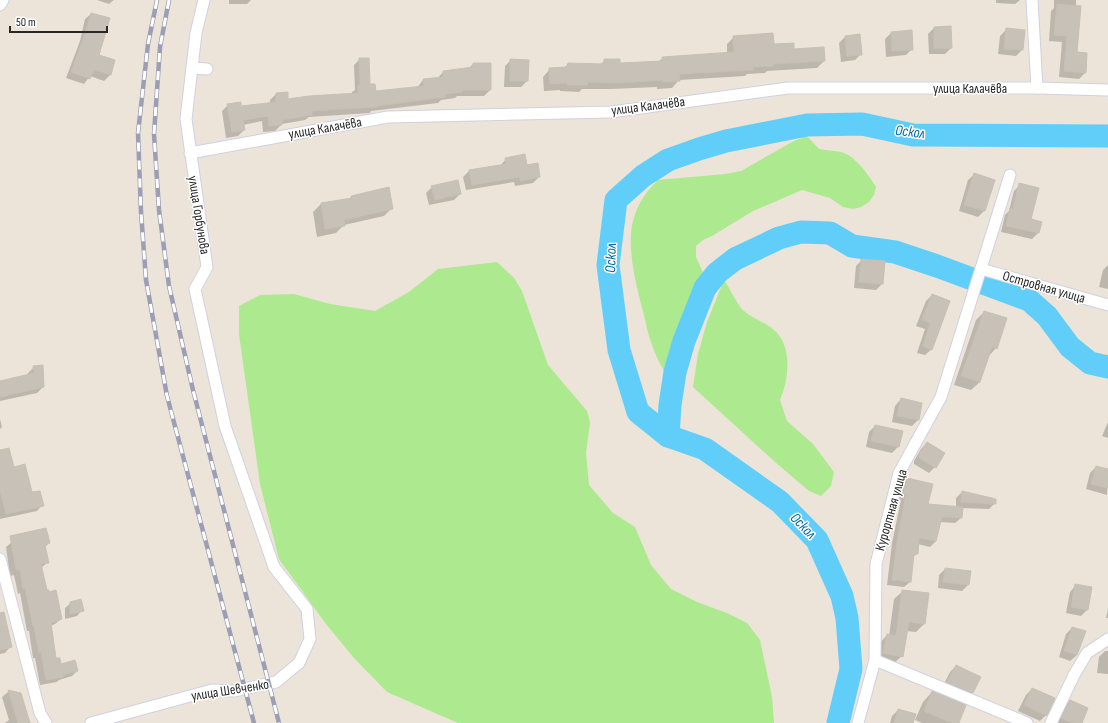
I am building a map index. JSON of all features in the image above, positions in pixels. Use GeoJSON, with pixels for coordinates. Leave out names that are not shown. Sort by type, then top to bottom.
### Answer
{"type":"FeatureCollection","features":[{"type":"Feature","properties":{"kind":"street"},"geometry":{"type":"LineString","coordinates":[[0,5],[3,0]]}},
{"type":"Feature","properties":{"kind":"street","name":"улица Горбунова"},"geometry":{"type":"LineString","coordinates":[[204,0],[196,33],[186,119],[207,267],[195,289],[225,426]]}},
{"type":"Feature","properties":{"kind":"street"},"geometry":{"type":"LineString","coordinates":[[1032,0],[1037,88]]}},
{"type":"Feature","properties":{"kind":"street"},"geometry":{"type":"LineString","coordinates":[[192,68],[207,69]]}},
{"type":"Feature","properties":{"kind":"street","name":"улица Калачёва"},"geometry":{"type":"LineString","coordinates":[[190,153],[388,117],[611,112],[788,88],[1037,88],[1108,90]]}},
{"type":"Feature","properties":{"kind":"street","name":"Курортная улица"},"geometry":{"type":"LineString","coordinates":[[858,723],[875,660],[876,564],[899,473],[941,397],[1010,175]]}},
{"type":"Feature","properties":{"kind":"street","name":"Островная улица"},"geometry":{"type":"LineString","coordinates":[[978,277],[1108,305]]}},
{"type":"Feature","properties":{"kind":"street","name":"улица Шевченко"},"geometry":{"type":"LineString","coordinates":[[91,723],[212,690],[234,691],[276,682],[299,662],[310,639],[307,609],[274,567],[225,426]]}},
{"type":"Feature","properties":{"kind":"street"},"geometry":{"type":"LineString","coordinates":[[0,559],[40,713],[46,723]]}},
{"type":"Feature","properties":{"kind":"street"},"geometry":{"type":"LineString","coordinates":[[1051,723],[1074,675],[1087,653],[1108,639]]}},
{"type":"Feature","properties":{"kind":"street"},"geometry":{"type":"LineString","coordinates":[[875,660],[1027,723]]}},
{"type":"Feature","properties":{"kind":"green space"},"geometry":{"type":"Polygon","coordinates":[[[807,136],[819,149],[841,152],[849,155],[858,163],[876,187],[874,195],[869,202],[861,207],[853,209],[843,207],[830,198],[802,190],[753,211],[703,240],[696,246],[696,257],[704,275],[687,318],[678,350],[673,383],[660,364],[650,339],[633,268],[631,232],[633,221],[640,204],[649,189],[658,180],[725,174],[741,171],[792,142],[807,136]]]}},
{"type":"Feature","properties":{"kind":"green space"},"geometry":{"type":"Polygon","coordinates":[[[497,262],[514,278],[522,291],[548,365],[587,411],[590,423],[586,453],[589,485],[613,513],[635,527],[651,565],[671,589],[697,602],[727,613],[747,623],[760,640],[772,697],[774,723],[458,723],[387,692],[354,658],[326,624],[279,559],[260,484],[239,334],[239,306],[260,295],[294,294],[330,304],[375,311],[409,292],[438,269],[497,262]]]}},
{"type":"Feature","properties":{"kind":"green space"},"geometry":{"type":"Polygon","coordinates":[[[724,280],[742,309],[773,329],[784,344],[787,373],[786,382],[780,400],[787,421],[813,444],[834,472],[831,486],[821,496],[809,491],[693,387],[698,354],[707,322],[724,280]]]}},
{"type":"Feature","properties":{"kind":"building"},"geometry":{"type":"Polygon","coordinates":[[[1057,4],[1081,6],[1077,52],[1087,53],[1086,73],[1064,71],[1067,36],[1054,35],[1057,4]]]}},
{"type":"Feature","properties":{"kind":"building"},"geometry":{"type":"Polygon","coordinates":[[[91,13],[110,18],[99,55],[115,60],[111,75],[94,70],[90,79],[71,72],[91,13]]]}},
{"type":"Feature","properties":{"kind":"building"},"geometry":{"type":"Polygon","coordinates":[[[951,26],[952,48],[934,49],[934,27],[951,26]]]}},
{"type":"Feature","properties":{"kind":"building"},"geometry":{"type":"Polygon","coordinates":[[[1006,28],[1025,30],[1023,50],[1004,49],[1006,28]]]}},
{"type":"Feature","properties":{"kind":"building"},"geometry":{"type":"Polygon","coordinates":[[[912,30],[913,50],[892,51],[891,32],[912,30]]]}},
{"type":"Feature","properties":{"kind":"building"},"geometry":{"type":"Polygon","coordinates":[[[773,33],[774,44],[794,43],[794,49],[824,47],[825,61],[773,64],[773,66],[753,67],[753,70],[679,74],[680,81],[663,82],[663,80],[619,83],[588,82],[587,85],[567,85],[567,83],[550,84],[549,68],[567,67],[568,63],[604,64],[604,59],[620,59],[620,63],[663,61],[662,57],[734,52],[733,36],[773,33]]]}},
{"type":"Feature","properties":{"kind":"building"},"geometry":{"type":"Polygon","coordinates":[[[860,34],[862,55],[847,56],[845,36],[860,34]]]}},
{"type":"Feature","properties":{"kind":"building"},"geometry":{"type":"Polygon","coordinates":[[[359,58],[369,58],[370,84],[375,84],[376,91],[424,86],[423,79],[443,77],[443,71],[473,67],[473,63],[491,63],[491,90],[462,90],[462,92],[445,94],[445,97],[377,107],[312,111],[312,115],[282,120],[282,125],[269,126],[268,116],[243,120],[245,130],[232,132],[227,104],[241,102],[241,106],[276,102],[276,93],[288,92],[288,99],[358,93],[358,85],[360,85],[359,58]]]}},
{"type":"Feature","properties":{"kind":"building"},"geometry":{"type":"Polygon","coordinates":[[[510,59],[529,60],[528,81],[510,81],[510,59]]]}},
{"type":"Feature","properties":{"kind":"building"},"geometry":{"type":"Polygon","coordinates":[[[525,154],[527,165],[538,163],[540,177],[520,181],[520,177],[472,185],[469,170],[506,164],[505,158],[525,154]]]}},
{"type":"Feature","properties":{"kind":"building"},"geometry":{"type":"Polygon","coordinates":[[[974,173],[995,180],[985,211],[964,205],[974,173]]]}},
{"type":"Feature","properties":{"kind":"building"},"geometry":{"type":"Polygon","coordinates":[[[458,180],[461,194],[435,200],[431,186],[458,180]]]}},
{"type":"Feature","properties":{"kind":"building"},"geometry":{"type":"Polygon","coordinates":[[[1019,183],[1039,188],[1031,219],[1042,222],[1039,233],[1006,226],[1010,208],[1013,209],[1019,183]]]}},
{"type":"Feature","properties":{"kind":"building"},"geometry":{"type":"Polygon","coordinates":[[[389,187],[393,209],[344,220],[345,226],[325,229],[321,203],[352,198],[351,196],[389,187]]]}},
{"type":"Feature","properties":{"kind":"building"},"geometry":{"type":"Polygon","coordinates":[[[861,259],[885,261],[883,284],[859,282],[861,259]]]}},
{"type":"Feature","properties":{"kind":"building"},"geometry":{"type":"Polygon","coordinates":[[[932,294],[950,301],[932,350],[923,346],[930,323],[922,320],[932,294]]]}},
{"type":"Feature","properties":{"kind":"building"},"geometry":{"type":"Polygon","coordinates":[[[984,311],[1007,318],[997,349],[992,347],[980,382],[961,376],[984,311]]]}},
{"type":"Feature","properties":{"kind":"building"},"geometry":{"type":"Polygon","coordinates":[[[43,365],[44,387],[0,397],[0,381],[34,373],[33,366],[43,365]]]}},
{"type":"Feature","properties":{"kind":"building"},"geometry":{"type":"Polygon","coordinates":[[[901,398],[922,403],[919,420],[897,416],[901,398]]]}},
{"type":"Feature","properties":{"kind":"building"},"geometry":{"type":"Polygon","coordinates":[[[875,425],[903,431],[899,447],[871,441],[875,425]]]}},
{"type":"Feature","properties":{"kind":"building"},"geometry":{"type":"Polygon","coordinates":[[[927,442],[945,453],[936,468],[919,458],[919,454],[927,442]]]}},
{"type":"Feature","properties":{"kind":"building"},"geometry":{"type":"Polygon","coordinates":[[[9,448],[14,467],[25,464],[32,492],[40,491],[44,506],[6,514],[0,490],[0,450],[9,448]]]}},
{"type":"Feature","properties":{"kind":"building"},"geometry":{"type":"Polygon","coordinates":[[[1096,466],[1108,469],[1108,488],[1091,484],[1096,466]]]}},
{"type":"Feature","properties":{"kind":"building"},"geometry":{"type":"Polygon","coordinates":[[[907,478],[933,484],[928,504],[963,507],[962,518],[942,517],[936,541],[919,538],[918,554],[914,554],[911,582],[892,580],[906,494],[903,494],[907,478]]]}},
{"type":"Feature","properties":{"kind":"building"},"geometry":{"type":"Polygon","coordinates":[[[962,491],[996,499],[996,504],[961,502],[962,491]]]}},
{"type":"Feature","properties":{"kind":"building"},"geometry":{"type":"Polygon","coordinates":[[[46,528],[50,543],[45,545],[49,563],[41,564],[47,590],[49,590],[49,592],[56,590],[62,619],[51,623],[56,658],[60,658],[61,664],[75,660],[78,671],[63,675],[63,677],[46,680],[41,652],[39,653],[25,588],[23,589],[20,570],[16,570],[10,536],[46,528]]]}},
{"type":"Feature","properties":{"kind":"building"},"geometry":{"type":"Polygon","coordinates":[[[945,568],[971,571],[969,585],[943,582],[945,568]]]}},
{"type":"Feature","properties":{"kind":"building"},"geometry":{"type":"Polygon","coordinates":[[[1075,584],[1092,587],[1088,610],[1071,607],[1075,584]]]}},
{"type":"Feature","properties":{"kind":"building"},"geometry":{"type":"Polygon","coordinates":[[[902,590],[929,593],[925,624],[909,622],[903,657],[883,653],[887,634],[896,636],[902,590]]]}},
{"type":"Feature","properties":{"kind":"building"},"geometry":{"type":"Polygon","coordinates":[[[81,599],[84,611],[70,614],[70,602],[81,599]]]}},
{"type":"Feature","properties":{"kind":"building"},"geometry":{"type":"Polygon","coordinates":[[[4,612],[12,647],[0,650],[0,613],[4,612]]]}},
{"type":"Feature","properties":{"kind":"building"},"geometry":{"type":"Polygon","coordinates":[[[1072,627],[1086,631],[1077,655],[1064,651],[1072,627]]]}},
{"type":"Feature","properties":{"kind":"building"},"geometry":{"type":"Polygon","coordinates":[[[956,665],[981,677],[973,693],[947,682],[956,665]]]}},
{"type":"Feature","properties":{"kind":"building"},"geometry":{"type":"Polygon","coordinates":[[[1032,688],[1055,698],[1047,716],[1024,705],[1032,688]]]}},
{"type":"Feature","properties":{"kind":"building"},"geometry":{"type":"Polygon","coordinates":[[[8,690],[21,693],[30,723],[18,723],[8,690]]]}},
{"type":"Feature","properties":{"kind":"building"},"geometry":{"type":"Polygon","coordinates":[[[932,691],[966,705],[959,723],[952,723],[924,711],[932,691]]]}},
{"type":"Feature","properties":{"kind":"building"},"geometry":{"type":"Polygon","coordinates":[[[1070,700],[1088,708],[1082,723],[1073,723],[1061,718],[1070,700]]]}},
{"type":"Feature","properties":{"kind":"building"},"geometry":{"type":"Polygon","coordinates":[[[898,709],[916,714],[913,723],[894,723],[898,709]]]}},
{"type":"Feature","properties":{"kind":"waterway","name":"Оскол"},"geometry":{"type":"LineString","coordinates":[[838,723],[851,669],[847,618],[842,596],[817,540],[780,502],[705,449],[668,436],[638,412],[619,350],[608,265],[616,200],[643,176],[668,160],[726,141],[807,125],[862,124],[913,135],[1108,136]]}},
{"type":"Feature","properties":{"kind":"waterway"},"geometry":{"type":"LineString","coordinates":[[668,436],[670,405],[675,372],[684,341],[705,288],[717,273],[735,259],[779,238],[801,232],[830,233],[852,246],[895,252],[1029,300],[1047,316],[1070,347],[1090,363],[1108,367]]}},
{"type":"Feature","properties":{"kind":"railway"},"geometry":{"type":"LineString","coordinates":[[157,0],[148,44],[138,133],[141,212],[146,280],[167,396],[254,723]]}},
{"type":"Feature","properties":{"kind":"railway"},"geometry":{"type":"LineString","coordinates":[[169,0],[160,47],[154,134],[159,210],[169,286],[193,390],[279,723]]}}]}
